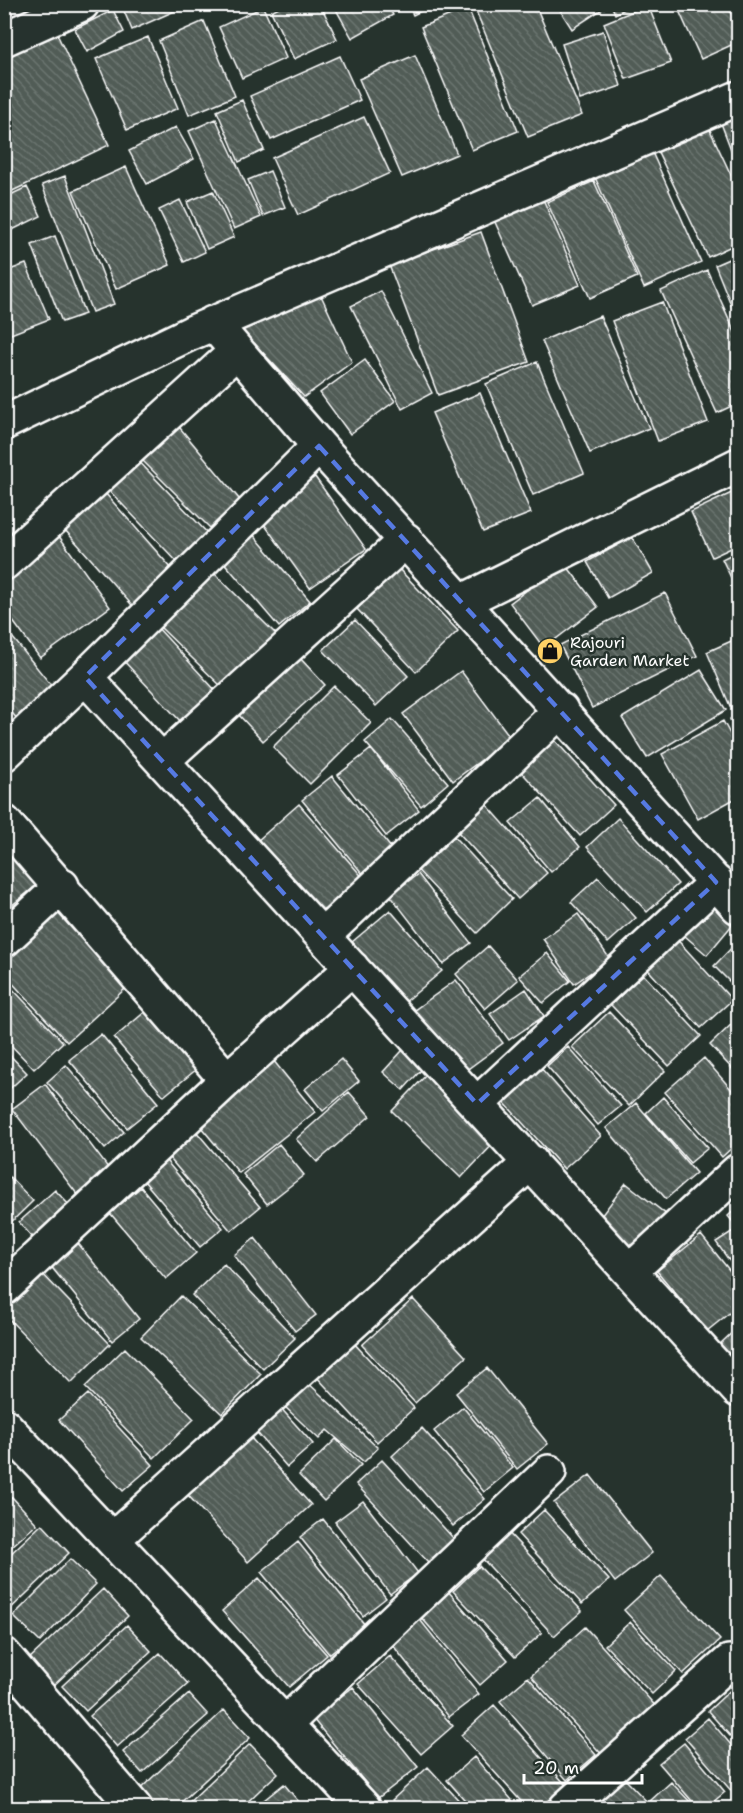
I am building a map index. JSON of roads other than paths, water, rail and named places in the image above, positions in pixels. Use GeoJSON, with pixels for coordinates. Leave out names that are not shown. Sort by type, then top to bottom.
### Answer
{"type":"FeatureCollection","features":[{"type":"Feature","properties":{"kind":"street"},"geometry":{"type":"LineString","coordinates":[[4,39],[82,4]]}},
{"type":"Feature","properties":{"kind":"street"},"geometry":{"type":"LineString","coordinates":[[4,423],[213,323],[738,98]]}},
{"type":"Feature","properties":{"kind":"street"},"geometry":{"type":"LineString","coordinates":[[213,323],[319,446],[731,895],[477,1104]]}},
{"type":"Feature","properties":{"kind":"street"},"geometry":{"type":"LineString","coordinates":[[4,563],[237,351]]}},
{"type":"Feature","properties":{"kind":"street"},"geometry":{"type":"LineString","coordinates":[[4,754],[319,446]]}},
{"type":"Feature","properties":{"kind":"street"},"geometry":{"type":"LineString","coordinates":[[463,601],[738,465]]}},
{"type":"Feature","properties":{"kind":"street"},"geometry":{"type":"LineString","coordinates":[[162,761],[406,540]]}},
{"type":"Feature","properties":{"kind":"street"},"geometry":{"type":"LineString","coordinates":[[85,677],[738,1390]]}},
{"type":"Feature","properties":{"kind":"street"},"geometry":{"type":"LineString","coordinates":[[322,936],[561,710]]}},
{"type":"Feature","properties":{"kind":"street"},"geometry":{"type":"LineString","coordinates":[[4,822],[62,886],[227,1080]]}},
{"type":"Feature","properties":{"kind":"street"},"geometry":{"type":"LineString","coordinates":[[4,940],[62,886]]}},
{"type":"Feature","properties":{"kind":"street"},"geometry":{"type":"LineString","coordinates":[[4,1288],[227,1080],[352,968]]}},
{"type":"Feature","properties":{"kind":"street"},"geometry":{"type":"LineString","coordinates":[[112,1540],[531,1162]]}},
{"type":"Feature","properties":{"kind":"street"},"geometry":{"type":"LineString","coordinates":[[630,1271],[738,1171]]}},
{"type":"Feature","properties":{"kind":"street"},"geometry":{"type":"LineString","coordinates":[[4,1425],[364,1809]]}},
{"type":"Feature","properties":{"kind":"street"},"geometry":{"type":"LineString","coordinates":[[285,1724],[549,1472]]}},
{"type":"Feature","properties":{"kind":"street"},"geometry":{"type":"LineString","coordinates":[[4,1655],[135,1809]]}},
{"type":"Feature","properties":{"kind":"street"},"geometry":{"type":"LineString","coordinates":[[566,1809],[729,1662]]}},
{"type":"Feature","properties":{"kind":"place","name":"Rajouri Garden Market"},"geometry":{"type":"Point","coordinates":[550,651]}}]}
